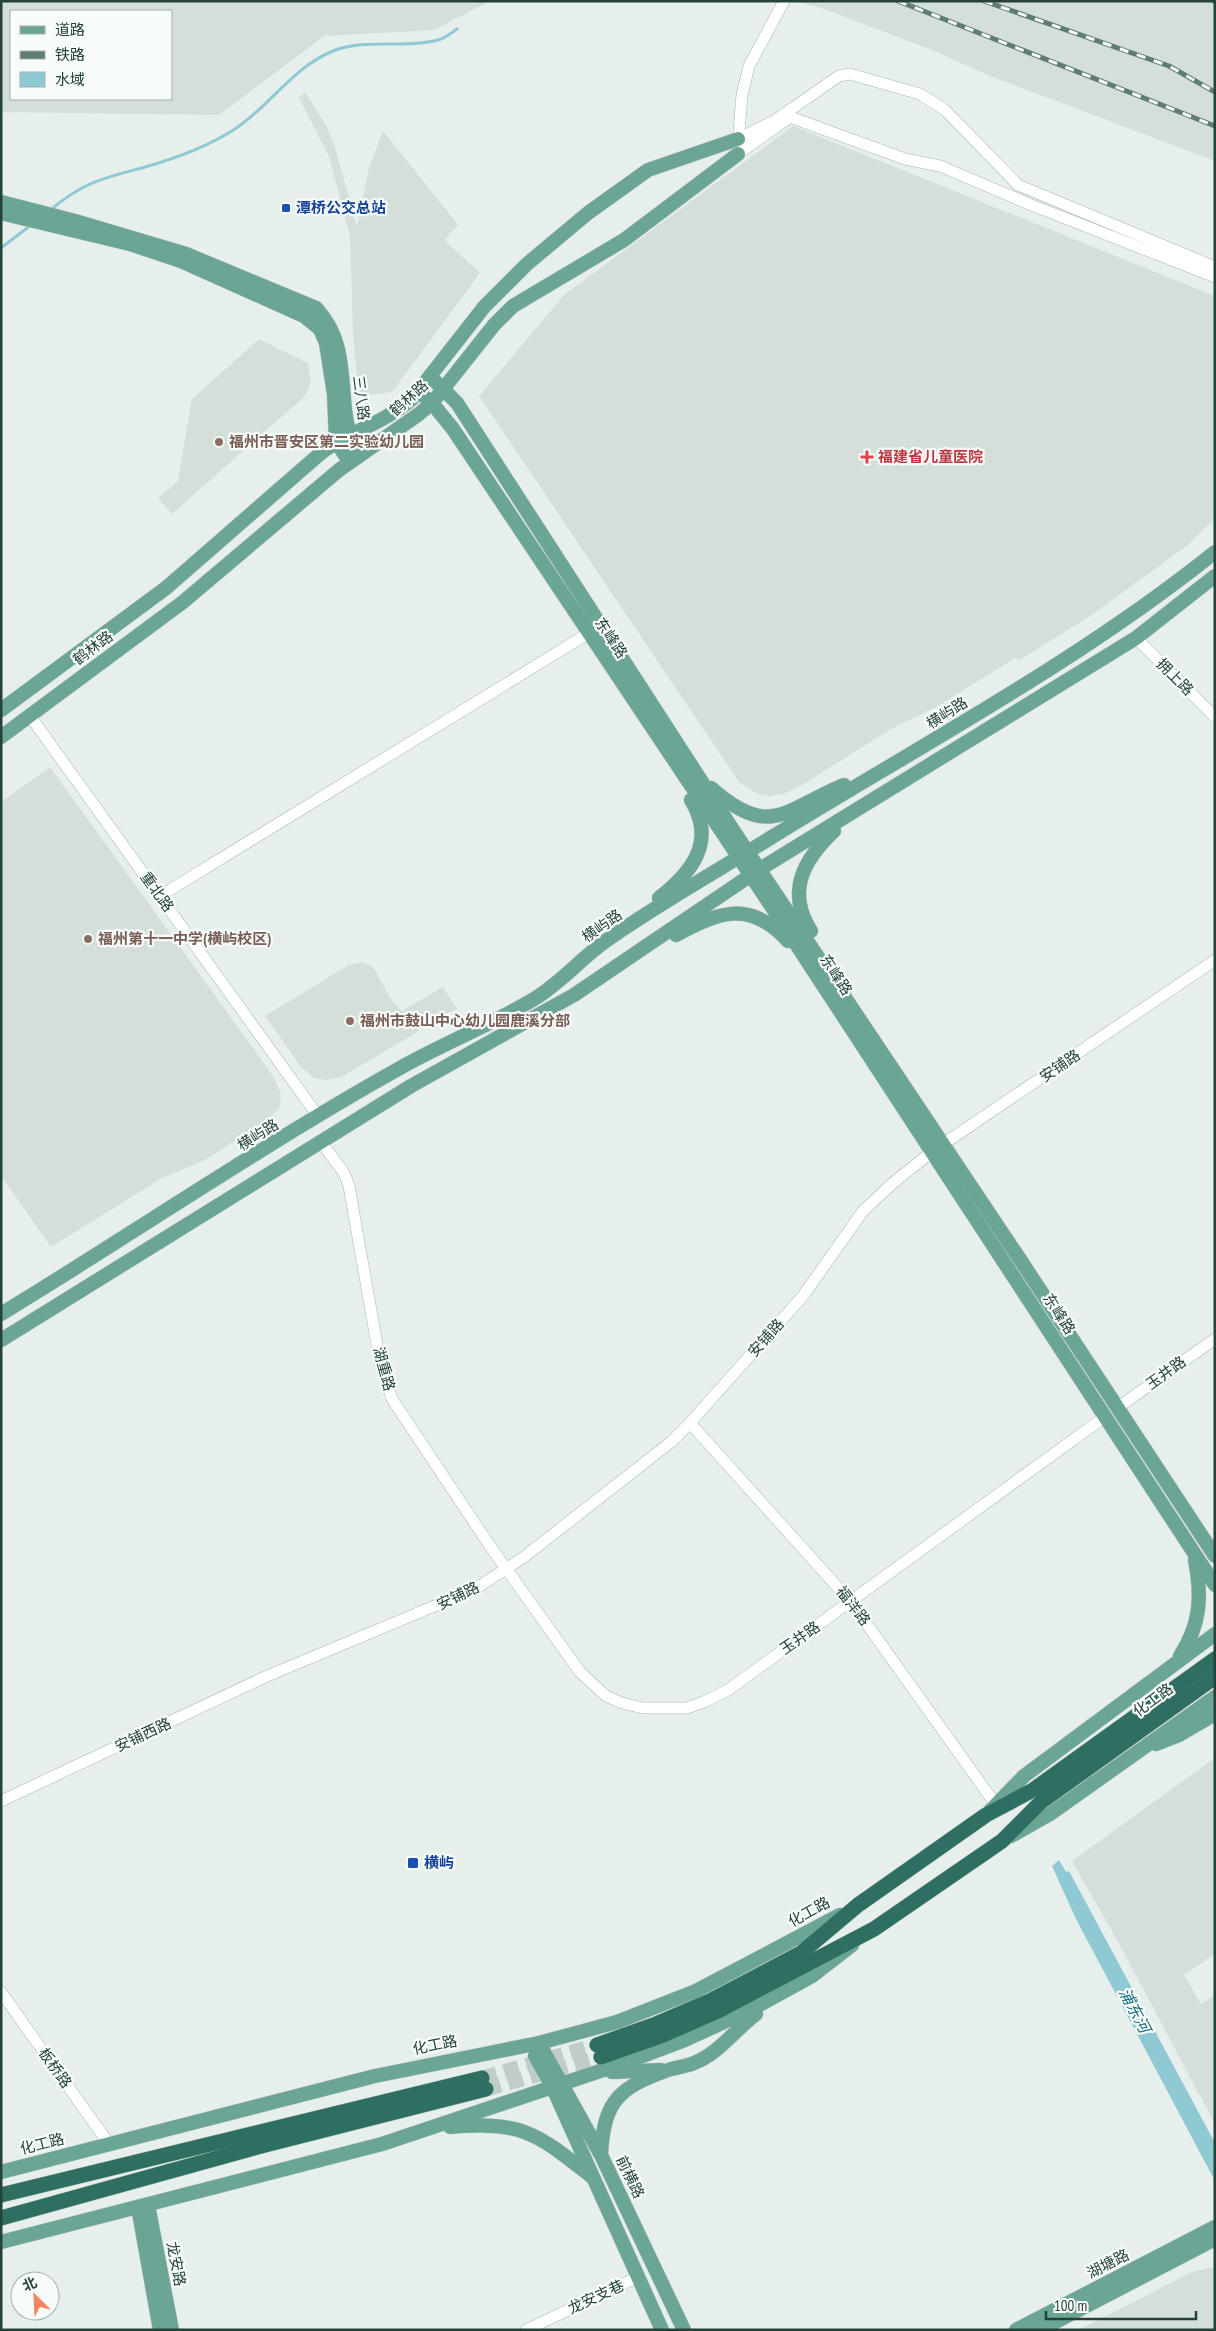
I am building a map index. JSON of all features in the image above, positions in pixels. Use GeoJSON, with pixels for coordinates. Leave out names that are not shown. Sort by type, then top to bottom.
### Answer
{"type":"FeatureCollection","features":[{"type":"Feature","properties":{"kind":"highway","name":"化工路"},"geometry":{"type":"LineString","coordinates":[[1215,1659],[1119,1737],[1041,1802],[1002,1841],[874,1929],[716,2012],[661,2036],[599,2051],[684,2013],[801,1953],[858,1905],[991,1810],[1033,1790],[1119,1737],[1215,1677]]}},
{"type":"Feature","properties":{"kind":"highway"},"geometry":{"type":"LineString","coordinates":[[1,2195],[484,2083],[1,2218]]}},
{"type":"Feature","properties":{"kind":"main road","name":"鹤林路"},"geometry":{"type":"LineString","coordinates":[[1,710],[173,582],[336,442],[402,408],[419,392],[491,300],[527,264],[588,213],[648,170],[738,139]]}},
{"type":"Feature","properties":{"kind":"main road","name":"鹤林路"},"geometry":{"type":"LineString","coordinates":[[1,736],[183,602],[358,457],[401,428],[432,403],[494,325],[513,306],[624,240],[738,154]]}},
{"type":"Feature","properties":{"kind":"main road"},"geometry":{"type":"LineString","coordinates":[[5,209],[72,225]]}},
{"type":"Feature","properties":{"kind":"main road","name":"三八路"},"geometry":{"type":"LineString","coordinates":[[72,225],[186,254],[316,308],[328,322],[339,347],[350,434],[358,457]]}},
{"type":"Feature","properties":{"kind":"main road","name":"三八路"},"geometry":{"type":"LineString","coordinates":[[72,225],[207,271],[294,310],[312,322],[324,335],[329,355],[336,442]]}},
{"type":"Feature","properties":{"kind":"main road","name":"东峰路"},"geometry":{"type":"LineString","coordinates":[[430,376],[457,403],[699,777],[744,855]]}},
{"type":"Feature","properties":{"kind":"main road","name":"东峰路"},"geometry":{"type":"LineString","coordinates":[[419,392],[432,403],[452,429],[646,719],[843,995],[938,1148],[1111,1412],[1193,1552],[1215,1585]]}},
{"type":"Feature","properties":{"kind":"main road"},"geometry":{"type":"LineString","coordinates":[[336,442],[345,455],[358,457]]}},
{"type":"Feature","properties":{"kind":"main road","name":"横屿路"},"geometry":{"type":"LineString","coordinates":[[1,1314],[318,1116],[401,1067],[483,1028],[536,998],[559,982],[610,938],[886,768],[948,732],[1098,636],[1215,552]]}},
{"type":"Feature","properties":{"kind":"main road"},"geometry":{"type":"LineString","coordinates":[[1,1340],[322,1143],[411,1086],[574,995],[756,872],[1136,638],[1215,576]]}},
{"type":"Feature","properties":{"kind":"main road"},"geometry":{"type":"LineString","coordinates":[[610,938],[682,880],[695,861],[699,847],[698,813],[666,762],[646,719]]}},
{"type":"Feature","properties":{"kind":"main road"},"geometry":{"type":"LineString","coordinates":[[699,777],[733,806],[745,813],[768,818],[801,808],[827,792],[886,768]]}},
{"type":"Feature","properties":{"kind":"main road"},"geometry":{"type":"LineString","coordinates":[[843,995],[841,978],[802,915],[799,888],[802,872],[813,852],[856,810]]}},
{"type":"Feature","properties":{"kind":"main road","name":"东峰路"},"geometry":{"type":"LineString","coordinates":[[756,872],[814,971],[938,1148]]}},
{"type":"Feature","properties":{"kind":"main road"},"geometry":{"type":"LineString","coordinates":[[626,960],[707,918],[735,912],[754,916],[775,928],[814,971]]}},
{"type":"Feature","properties":{"kind":"main road","name":"东峰路"},"geometry":{"type":"LineString","coordinates":[[1111,1412],[1182,1506],[1215,1556]]}},
{"type":"Feature","properties":{"kind":"main road"},"geometry":{"type":"LineString","coordinates":[[1182,1506],[1215,1540]]}},
{"type":"Feature","properties":{"kind":"main road"},"geometry":{"type":"LineString","coordinates":[[1175,1662],[1188,1644],[1199,1614],[1198,1580],[1193,1552]]}},
{"type":"Feature","properties":{"kind":"main road"},"geometry":{"type":"LineString","coordinates":[[991,1810],[1024,1776],[1215,1634]]}},
{"type":"Feature","properties":{"kind":"main road"},"geometry":{"type":"LineString","coordinates":[[1002,1841],[1050,1814],[1215,1697]]}},
{"type":"Feature","properties":{"kind":"main road"},"geometry":{"type":"LineString","coordinates":[[1137,1752],[1179,1735],[1215,1714]]}},
{"type":"Feature","properties":{"kind":"main road","name":"化工路"},"geometry":{"type":"LineString","coordinates":[[1,2172],[375,2076],[534,2044],[617,2022],[696,1992],[858,1905]]}},
{"type":"Feature","properties":{"kind":"main road"},"geometry":{"type":"LineString","coordinates":[[1,2242],[374,2146],[596,2072],[685,2040],[783,1993],[812,1976],[874,1929]]}},
{"type":"Feature","properties":{"kind":"main road"},"geometry":{"type":"LineString","coordinates":[[600,2155],[602,2129],[617,2096],[633,2085],[672,2069],[694,2063],[715,2050],[739,2027],[783,1993]]}},
{"type":"Feature","properties":{"kind":"main road","name":"前横路"},"geometry":{"type":"LineString","coordinates":[[534,2044],[600,2155],[684,2330]]}},
{"type":"Feature","properties":{"kind":"main road"},"geometry":{"type":"LineString","coordinates":[[596,2072],[672,2069]]}},
{"type":"Feature","properties":{"kind":"main road","name":"前横路"},"geometry":{"type":"LineString","coordinates":[[557,2085],[593,2177],[662,2330]]}},
{"type":"Feature","properties":{"kind":"main road"},"geometry":{"type":"LineString","coordinates":[[432,2128],[481,2124],[519,2128],[553,2146],[593,2177]]}},
{"type":"Feature","properties":{"kind":"main road","name":"龙安路"},"geometry":{"type":"LineString","coordinates":[[143,2206],[160,2330]]}},
{"type":"Feature","properties":{"kind":"main road","name":"龙安路"},"geometry":{"type":"LineString","coordinates":[[143,2206],[172,2330]]}},
{"type":"Feature","properties":{"kind":"main road","name":"湖塘路"},"geometry":{"type":"LineString","coordinates":[[1016,2330],[1215,2227]]}},
{"type":"Feature","properties":{"kind":"main road","name":"湖塘路"},"geometry":{"type":"LineString","coordinates":[[1040,2330],[1215,2239]]}},
{"type":"Feature","properties":{"kind":"street"},"geometry":{"type":"LineString","coordinates":[[738,154],[740,111],[749,66],[784,1]]}},
{"type":"Feature","properties":{"kind":"street"},"geometry":{"type":"LineString","coordinates":[[738,139],[774,121],[839,76],[850,74],[909,90],[940,106],[1018,186],[1215,267]]}},
{"type":"Feature","properties":{"kind":"street"},"geometry":{"type":"LineString","coordinates":[[738,154],[790,117],[905,159],[940,166],[1028,204],[1215,277]]}},
{"type":"Feature","properties":{"kind":"street"},"geometry":{"type":"LineString","coordinates":[[160,896],[589,633]]}},
{"type":"Feature","properties":{"kind":"street","name":"拥上路"},"geometry":{"type":"LineString","coordinates":[[1136,638],[1215,717]]}},
{"type":"Feature","properties":{"kind":"street","name":"重北路"},"geometry":{"type":"LineString","coordinates":[[30,716],[318,1116]]}},
{"type":"Feature","properties":{"kind":"street","name":"安铺路"},"geometry":{"type":"LineString","coordinates":[[285,1669],[436,1607],[475,1589],[506,1570],[671,1442],[690,1423],[807,1291],[863,1211],[894,1182],[938,1148],[1215,960]]}},
{"type":"Feature","properties":{"kind":"street","name":"湖重路"},"geometry":{"type":"LineString","coordinates":[[322,1143],[344,1173],[349,1186],[380,1362],[392,1399],[506,1570]]}},
{"type":"Feature","properties":{"kind":"street","name":"玉井路"},"geometry":{"type":"LineString","coordinates":[[506,1570],[586,1679],[613,1700],[643,1708],[677,1709],[697,1705],[712,1699],[851,1602],[1111,1412],[1215,1339]]}},
{"type":"Feature","properties":{"kind":"street","name":"福洋路"},"geometry":{"type":"LineString","coordinates":[[690,1423],[851,1602],[991,1810]]}},
{"type":"Feature","properties":{"kind":"street","name":"安铺西路"},"geometry":{"type":"LineString","coordinates":[[1,1801],[285,1669]]}},
{"type":"Feature","properties":{"kind":"street","name":"板桥路"},"geometry":{"type":"LineString","coordinates":[[1,1992],[109,2144]]}},
{"type":"Feature","properties":{"kind":"street","name":"龙安支巷"},"geometry":{"type":"LineString","coordinates":[[526,2330],[638,2277]]}},
{"type":"Feature","properties":{"kind":"shaded area"},"geometry":{"type":"Polygon","coordinates":[[[1,1],[490,1],[434,30],[324,36],[219,115],[1,112],[1,1]]]}},
{"type":"Feature","properties":{"kind":"shaded area"},"geometry":{"type":"Polygon","coordinates":[[[796,1],[1215,1],[1215,161],[990,76],[932,50],[824,9],[796,1]]]}},
{"type":"Feature","properties":{"kind":"shaded area"},"geometry":{"type":"Polygon","coordinates":[[[305,92],[326,125],[334,144],[357,226],[369,168],[383,131],[458,225],[444,240],[480,273],[392,392],[361,396],[357,379],[353,332],[350,236],[329,156],[299,98],[305,92]]]}},
{"type":"Feature","properties":{"kind":"shaded area","name":"福建省儿童医院"},"geometry":{"type":"Polygon","coordinates":[[[793,126],[1215,296],[1215,518],[1188,545],[1090,616],[1020,660],[1015,658],[938,706],[891,729],[802,785],[786,793],[771,796],[758,794],[739,782],[479,396],[564,295],[793,126]]]}},
{"type":"Feature","properties":{"kind":"shaded area","name":"福州市晋安区第二实验幼儿园"},"geometry":{"type":"Polygon","coordinates":[[[259,339],[308,363],[311,382],[309,388],[304,397],[172,514],[158,498],[178,481],[192,399],[259,339]]]}},
{"type":"Feature","properties":{"kind":"shaded area","name":"福州第十一中学(横屿校区)"},"geometry":{"type":"Polygon","coordinates":[[[50,767],[273,1076],[280,1091],[281,1099],[279,1108],[266,1121],[205,1160],[162,1178],[51,1247],[1,1176],[1,802],[50,767]]]}},
{"type":"Feature","properties":{"kind":"shaded area","name":"福州市鼓山中心幼儿园鹿溪分部"},"geometry":{"type":"Polygon","coordinates":[[[362,962],[373,967],[394,1004],[402,1011],[443,987],[457,1009],[434,1019],[411,1036],[341,1077],[326,1080],[314,1078],[301,1067],[265,1016],[349,965],[362,962]]]}},
{"type":"Feature","properties":{"kind":"shaded area"},"geometry":{"type":"Polygon","coordinates":[[[1215,1758],[1215,1954],[1184,1975],[1201,2004],[1215,1995],[1215,2124],[1117,1940],[1072,1861],[1215,1758]]]}},
{"type":"Feature","properties":{"kind":"shaded area"},"geometry":{"type":"Polygon","coordinates":[[[1215,2269],[1215,2330],[1078,2330],[1194,2271],[1215,2269]]]}},
{"type":"Feature","properties":{"kind":"water","name":"浦东河"},"geometry":{"type":"Polygon","coordinates":[[[1059,1860],[1066,1872],[1069,1871],[1215,2143],[1215,2181],[1076,1919],[1052,1866],[1059,1860]]]}},
{"type":"Feature","properties":{"kind":"waterway"},"geometry":{"type":"LineString","coordinates":[[49,211],[69,196],[90,184],[180,156],[203,147],[235,129],[248,120],[306,67],[333,51],[359,45],[425,43],[441,39],[457,29]]}},
{"type":"Feature","properties":{"kind":"waterway"},"geometry":{"type":"LineString","coordinates":[[1,248],[31,225]]}},
{"type":"Feature","properties":{"kind":"tunnel"},"geometry":{"type":"LineString","coordinates":[[482,2078],[597,2045]]}},
{"type":"Feature","properties":{"kind":"tunnel"},"geometry":{"type":"LineString","coordinates":[[486,2089],[601,2057]]}},
{"type":"Feature","properties":{"kind":"railway"},"geometry":{"type":"LineString","coordinates":[[898,1],[1215,126]]}},
{"type":"Feature","properties":{"kind":"railway"},"geometry":{"type":"LineString","coordinates":[[984,1],[1169,66],[1215,92]]}},
{"type":"Feature","properties":{"kind":"place","name":"潭桥公交总站"},"geometry":{"type":"Point","coordinates":[286,208]}},
{"type":"Feature","properties":{"kind":"place","name":"福州市晋安区第二实验幼儿园"},"geometry":{"type":"Point","coordinates":[219,442]}},
{"type":"Feature","properties":{"kind":"place","name":"福建省儿童医院"},"geometry":{"type":"Point","coordinates":[867,457]}},
{"type":"Feature","properties":{"kind":"place","name":"福州第十一中学(横屿校区)"},"geometry":{"type":"Point","coordinates":[88,939]}},
{"type":"Feature","properties":{"kind":"place","name":"福州市鼓山中心幼儿园鹿溪分部"},"geometry":{"type":"Point","coordinates":[350,1021]}},
{"type":"Feature","properties":{"kind":"place","name":"横屿"},"geometry":{"type":"Point","coordinates":[413,1863]}}]}
